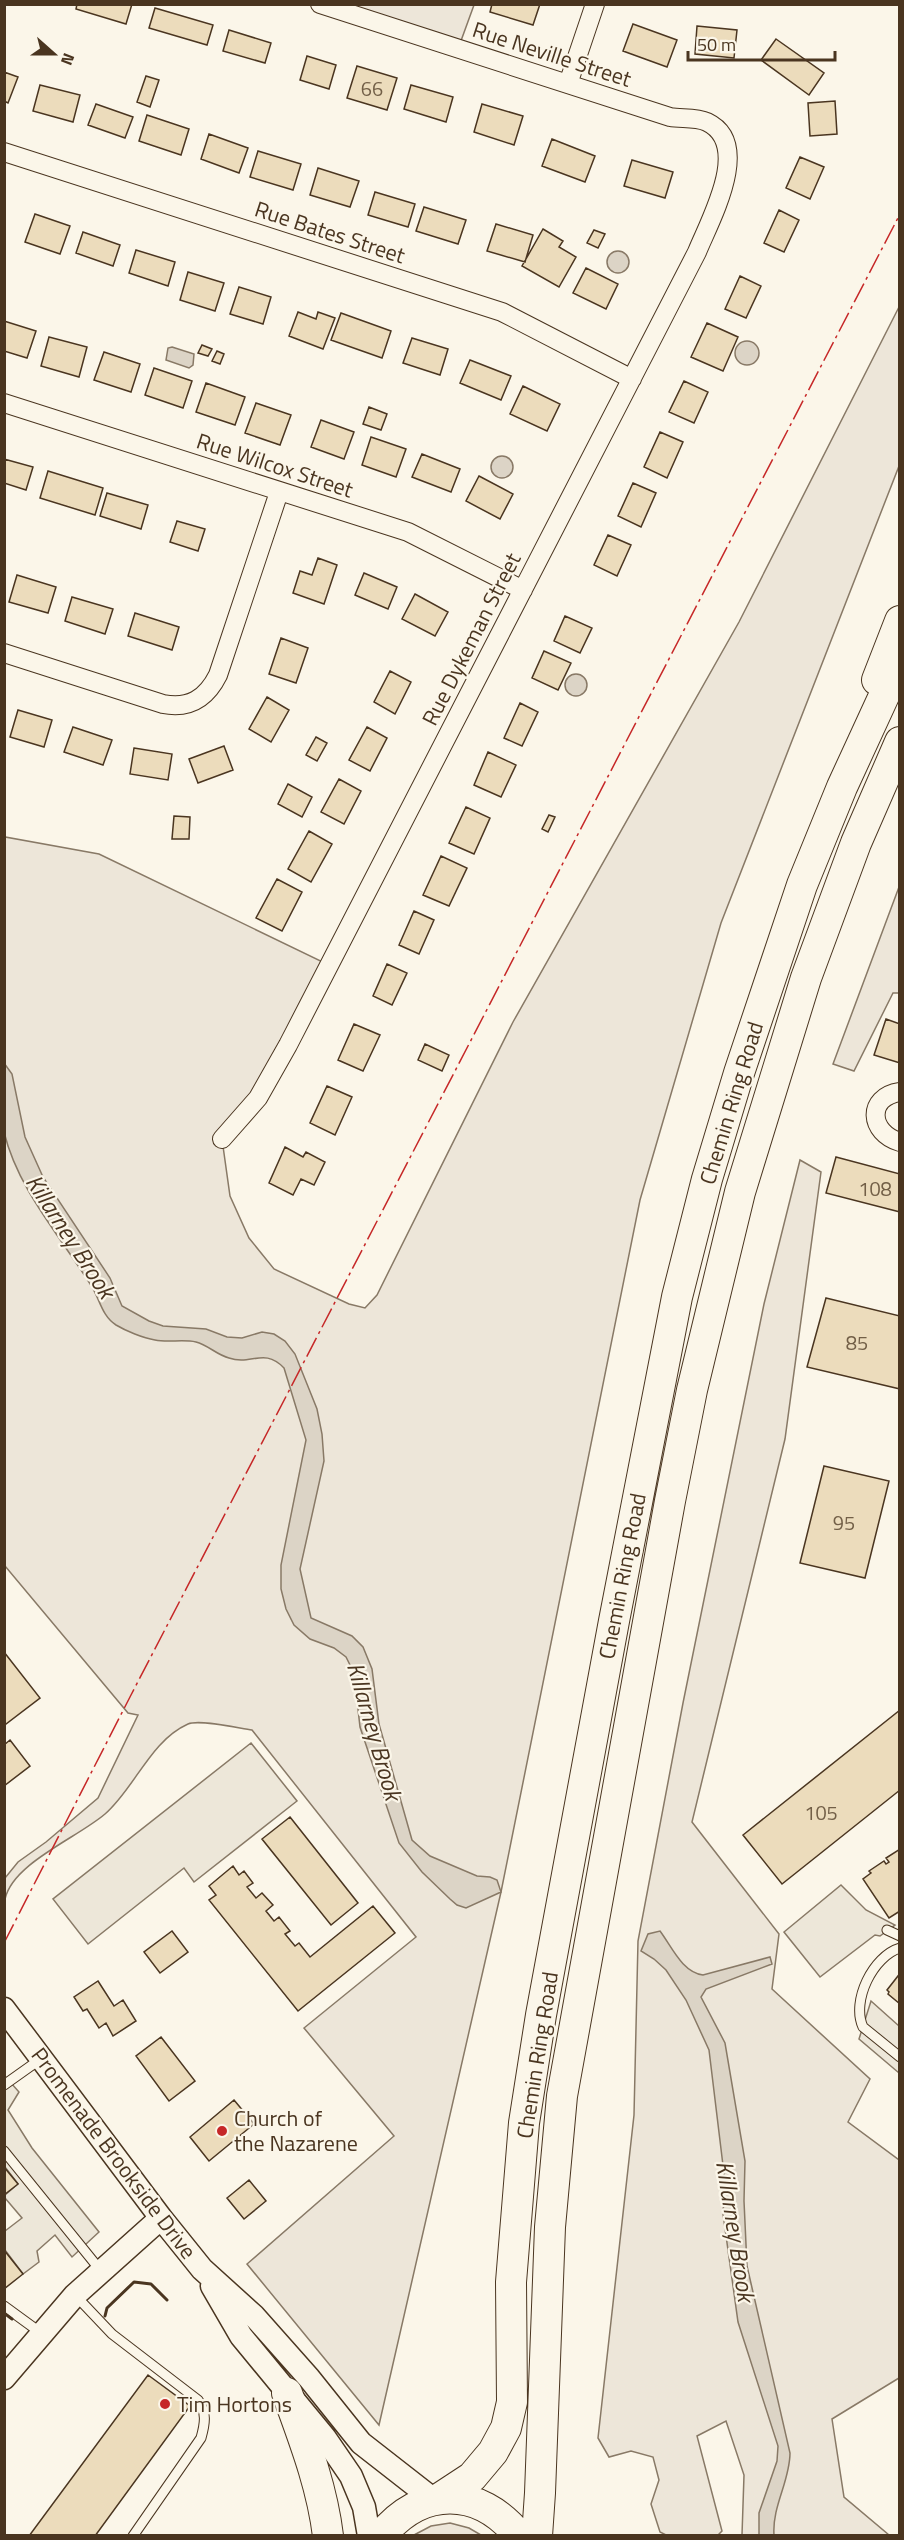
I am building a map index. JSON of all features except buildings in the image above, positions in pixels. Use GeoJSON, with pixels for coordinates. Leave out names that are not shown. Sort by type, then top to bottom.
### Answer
{"type":"FeatureCollection","features":[{"type":"Feature","properties":{"kind":"highway"},"geometry":{"type":"LineString","coordinates":[[842,787],[863,717],[900,621]]}},
{"type":"Feature","properties":{"kind":"highway","name":"Chemin Ring Road"},"geometry":{"type":"LineString","coordinates":[[381,2535],[394,2520],[408,2510],[437,2499],[472,2477],[493,2452],[506,2428],[512,2384],[512,2282],[524,2123],[541,2015],[655,1402],[678,1297],[707,1179],[739,1073],[801,885],[842,787],[900,661]]}},
{"type":"Feature","properties":{"kind":"highway","name":"Chemin Ring Road"},"geometry":{"type":"LineString","coordinates":[[537,2535],[550,2227],[562,2096],[692,1390],[740,1192],[806,978],[856,843],[900,742]]}},
{"type":"Feature","properties":{"kind":"highway"},"geometry":{"type":"LineString","coordinates":[[856,843],[900,763]]}},
{"type":"Feature","properties":{"kind":"highway"},"geometry":{"type":"LineString","coordinates":[[287,2394],[322,2497],[328,2535]]}},
{"type":"Feature","properties":{"kind":"highway"},"geometry":{"type":"LineString","coordinates":[[437,2499],[464,2499],[487,2507],[507,2521],[519,2535]]}},
{"type":"Feature","properties":{"kind":"street","name":"Rue Neville Street"},"geometry":{"type":"LineString","coordinates":[[320,4],[670,117],[706,122],[721,135],[727,146]]}},
{"type":"Feature","properties":{"kind":"street"},"geometry":{"type":"LineString","coordinates":[[568,84],[595,4]]}},
{"type":"Feature","properties":{"kind":"street","name":"Rue Dykeman Street"},"geometry":{"type":"LineString","coordinates":[[222,1139],[258,1098],[288,1045],[632,379],[706,231],[727,175],[729,159],[727,146]]}},
{"type":"Feature","properties":{"kind":"street","name":"Rue Bates Street"},"geometry":{"type":"LineString","coordinates":[[4,152],[502,312],[632,379]]}},
{"type":"Feature","properties":{"kind":"street","name":"Rue Wilcox Street"},"geometry":{"type":"LineString","coordinates":[[4,403],[408,532],[523,590]]}},
{"type":"Feature","properties":{"kind":"street"},"geometry":{"type":"LineString","coordinates":[[4,653],[163,704],[184,705],[202,698],[212,688],[218,675],[279,492]]}},
{"type":"Feature","properties":{"kind":"street"},"geometry":{"type":"LineString","coordinates":[[900,1092],[884,1097],[879,1103],[875,1117],[876,1124],[884,1136],[900,1142]]}},
{"type":"Feature","properties":{"kind":"street","name":"Promenade Brookside Drive"},"geometry":{"type":"LineString","coordinates":[[4,2009],[202,2269],[241,2336],[325,2438],[351,2476],[364,2507],[369,2535]]}},
{"type":"Feature","properties":{"kind":"street"},"geometry":{"type":"LineString","coordinates":[[4,2378],[75,2295],[161,2218]]}},
{"type":"Feature","properties":{"kind":"street","name":"Promenade Brookside Drive"},"geometry":{"type":"LineString","coordinates":[[202,2269],[254,2316],[309,2378],[361,2444],[437,2499]]}},
{"type":"Feature","properties":{"kind":"lane"},"geometry":{"type":"LineString","coordinates":[[887,1930],[900,1935]]}},
{"type":"Feature","properties":{"kind":"lane"},"geometry":{"type":"LineString","coordinates":[[900,1948],[890,1951],[876,1965],[868,1980],[862,2000],[860,2020],[863,2027],[900,2057]]}},
{"type":"Feature","properties":{"kind":"lane"},"geometry":{"type":"LineString","coordinates":[[4,2085],[42,2058]]}},
{"type":"Feature","properties":{"kind":"lane"},"geometry":{"type":"LineString","coordinates":[[4,2151],[102,2272]]}},
{"type":"Feature","properties":{"kind":"lane"},"geometry":{"type":"LineString","coordinates":[[75,2295],[112,2334],[198,2400],[203,2407],[205,2426],[201,2438],[133,2535]]}},
{"type":"Feature","properties":{"kind":"lane"},"geometry":{"type":"LineString","coordinates":[[4,2306],[41,2333]]}},
{"type":"Feature","properties":{"kind":"shaded area"},"geometry":{"type":"Polygon","coordinates":[[[320,5],[474,5],[458,49],[320,5]]]}},
{"type":"Feature","properties":{"kind":"shaded area"},"geometry":{"type":"Polygon","coordinates":[[[899,307],[899,466],[721,923],[640,1200],[501,1892],[379,2425],[247,2264],[394,2136],[304,2028],[416,1937],[252,1730],[209,1723],[188,1724],[163,1742],[105,1814],[48,1852],[20,1874],[10,1886],[5,1899],[5,1878],[18,1862],[46,1842],[98,1798],[138,1715],[128,1713],[5,1566],[5,837],[99,854],[329,965],[288,1045],[222,1139],[230,1196],[249,1238],[274,1269],[349,1304],[365,1308],[377,1295],[513,1022],[739,622],[899,307]]]}},
{"type":"Feature","properties":{"kind":"shaded area"},"geometry":{"type":"Polygon","coordinates":[[[899,887],[899,993],[893,993],[854,1071],[833,1064],[899,887]]]}},
{"type":"Feature","properties":{"kind":"shaded area"},"geometry":{"type":"Polygon","coordinates":[[[800,1160],[821,1172],[785,1439],[692,1822],[779,1934],[772,1989],[870,2079],[848,2122],[899,2160],[899,2378],[832,2419],[844,2497],[889,2535],[742,2535],[744,2475],[726,2421],[697,2436],[722,2531],[718,2535],[666,2535],[660,2532],[651,2504],[659,2480],[653,2457],[631,2451],[609,2457],[598,2438],[634,2115],[638,1941],[683,1703],[764,1304],[800,1160]]]}},
{"type":"Feature","properties":{"kind":"shaded area"},"geometry":{"type":"Polygon","coordinates":[[[251,1743],[297,1801],[194,1882],[184,1868],[88,1944],[53,1899],[251,1743]]]}},
{"type":"Feature","properties":{"kind":"shaded area"},"geometry":{"type":"Polygon","coordinates":[[[841,1885],[866,1910],[895,1925],[880,1936],[875,1935],[820,1977],[784,1932],[841,1885]]]}},
{"type":"Feature","properties":{"kind":"shaded area"},"geometry":{"type":"Polygon","coordinates":[[[871,2001],[899,2026],[899,2073],[859,2039],[871,2001]]]}},
{"type":"Feature","properties":{"kind":"shaded area"},"geometry":{"type":"Polygon","coordinates":[[[4,2075],[19,2092],[8,2110],[32,2148],[99,2232],[72,2257],[55,2235],[37,2251],[39,2262],[23,2274],[5,2250],[5,2231],[22,2218],[5,2198],[5,2195],[18,2184],[5,2167],[4,2075]]]}},
{"type":"Feature","properties":{"kind":"shaded area"},"geometry":{"type":"Polygon","coordinates":[[[450,2523],[469,2528],[481,2535],[414,2535],[431,2526],[450,2523]]]}},
{"type":"Feature","properties":{"kind":"water"},"geometry":{"type":"Polygon","coordinates":[[[618,251],[626,254],[629,262],[626,270],[618,273],[610,270],[607,262],[610,254],[618,251]]]}},
{"type":"Feature","properties":{"kind":"water"},"geometry":{"type":"Polygon","coordinates":[[[747,341],[756,344],[759,353],[756,362],[747,365],[738,362],[735,353],[738,344],[747,341]]]}},
{"type":"Feature","properties":{"kind":"water"},"geometry":{"type":"Polygon","coordinates":[[[172,347],[194,354],[193,365],[189,368],[166,360],[168,348],[172,347]]]}},
{"type":"Feature","properties":{"kind":"water"},"geometry":{"type":"Polygon","coordinates":[[[502,456],[510,459],[513,467],[510,475],[502,478],[494,475],[491,467],[494,459],[502,456]]]}},
{"type":"Feature","properties":{"kind":"water"},"geometry":{"type":"Polygon","coordinates":[[[576,674],[584,677],[587,685],[584,693],[576,696],[568,693],[565,685],[568,677],[576,674]]]}},
{"type":"Feature","properties":{"kind":"water","name":"Killarney Brook"},"geometry":{"type":"Polygon","coordinates":[[[4,1063],[12,1074],[25,1137],[43,1177],[110,1278],[122,1306],[163,1326],[206,1329],[227,1337],[242,1338],[262,1332],[274,1334],[285,1341],[295,1354],[317,1409],[324,1461],[300,1569],[311,1618],[352,1636],[363,1647],[372,1669],[379,1724],[412,1840],[430,1856],[477,1876],[497,1880],[501,1892],[466,1908],[457,1905],[422,1872],[399,1843],[360,1727],[354,1673],[346,1657],[334,1648],[310,1639],[294,1625],[286,1609],[281,1589],[281,1565],[306,1440],[284,1368],[270,1359],[237,1360],[229,1358],[196,1342],[150,1339],[130,1332],[111,1321],[92,1287],[19,1174],[4,1132],[4,1063]]]}},
{"type":"Feature","properties":{"kind":"water","name":"Killarney Brook"},"geometry":{"type":"Polygon","coordinates":[[[660,1931],[683,1964],[696,1973],[703,1975],[770,1957],[772,1964],[706,1989],[701,1997],[725,2043],[745,2161],[747,2266],[790,2453],[774,2524],[774,2535],[759,2535],[759,2513],[777,2461],[778,2446],[738,2322],[723,2214],[725,2182],[709,2050],[686,2000],[666,1970],[641,1951],[648,1934],[660,1931]]]}},
{"type":"Feature","properties":{"kind":"wall"},"geometry":{"type":"LineString","coordinates":[[105,2316],[107,2308],[134,2282],[151,2284],[167,2300]]}},
{"type":"Feature","properties":{"kind":"wall"},"geometry":{"type":"LineString","coordinates":[[4,2313],[12,2319]]}},
{"type":"Feature","properties":{"kind":"power"},"geometry":{"type":"LineString","coordinates":[[4,1943],[900,214]]}},
{"type":"Feature","properties":{"kind":"place","name":"Church of the Nazarene"},"geometry":{"type":"Point","coordinates":[222,2131]}},
{"type":"Feature","properties":{"kind":"place","name":"Tim Hortons"},"geometry":{"type":"Point","coordinates":[165,2404]}}]}
